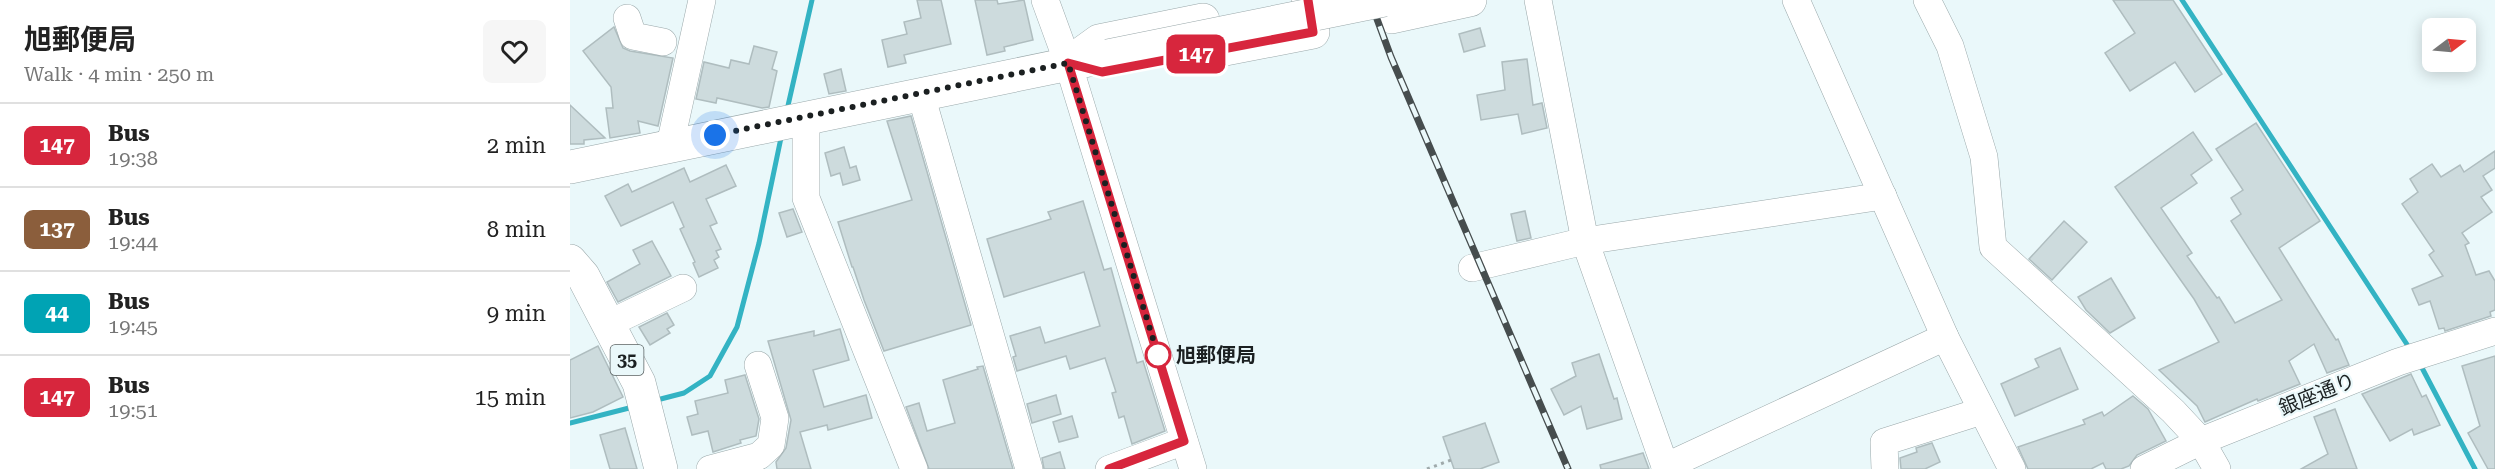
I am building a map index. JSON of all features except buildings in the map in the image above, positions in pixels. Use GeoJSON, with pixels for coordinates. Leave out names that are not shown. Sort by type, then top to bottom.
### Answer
{"type":"FeatureCollection","features":[{"type":"Feature","properties":{"kind":"main road"},"geometry":{"type":"LineString","coordinates":[[1068,63],[1102,72],[1313,32],[1306,0]]}},
{"type":"Feature","properties":{"kind":"main road"},"geometry":{"type":"LineString","coordinates":[[570,167],[1068,63],[1385,0],[1392,17],[1470,0]]}},
{"type":"Feature","properties":{"kind":"main road","name":"35"},"geometry":{"type":"LineString","coordinates":[[570,261],[583,276],[639,382],[661,469]]}},
{"type":"Feature","properties":{"kind":"street"},"geometry":{"type":"LineString","coordinates":[[670,145],[702,0]]}},
{"type":"Feature","properties":{"kind":"street"},"geometry":{"type":"LineString","coordinates":[[1045,0],[1068,63],[1193,469]]}},
{"type":"Feature","properties":{"kind":"street"},"geometry":{"type":"LineString","coordinates":[[1538,0],[1585,241],[1666,468],[1945,337]]}},
{"type":"Feature","properties":{"kind":"street"},"geometry":{"type":"LineString","coordinates":[[1796,0],[1945,337],[2012,469]]}},
{"type":"Feature","properties":{"kind":"street"},"geometry":{"type":"LineString","coordinates":[[1927,0],[1950,46],[1984,157],[1993,247],[2173,411],[2201,441],[2217,469]]}},
{"type":"Feature","properties":{"kind":"street"},"geometry":{"type":"LineString","coordinates":[[627,18],[633,36],[663,42]]}},
{"type":"Feature","properties":{"kind":"street"},"geometry":{"type":"LineString","coordinates":[[921,95],[1029,469]]}},
{"type":"Feature","properties":{"kind":"street"},"geometry":{"type":"LineString","coordinates":[[806,117],[806,198],[914,469]]}},
{"type":"Feature","properties":{"kind":"street"},"geometry":{"type":"LineString","coordinates":[[1482,266],[1585,241],[1883,196]]}},
{"type":"Feature","properties":{"kind":"street"},"geometry":{"type":"LineString","coordinates":[[608,324],[683,288]]}},
{"type":"Feature","properties":{"kind":"street","name":"銀座通り"},"geometry":{"type":"LineString","coordinates":[[2144,469],[2201,441],[2414,356],[2495,331]]}},
{"type":"Feature","properties":{"kind":"street"},"geometry":{"type":"LineString","coordinates":[[711,469],[759,456],[771,445],[775,418],[758,365]]}},
{"type":"Feature","properties":{"kind":"street"},"geometry":{"type":"LineString","coordinates":[[1885,469],[1884,442],[1982,411]]}},
{"type":"Feature","properties":{"kind":"street"},"geometry":{"type":"LineString","coordinates":[[1109,469],[1184,441]]}},
{"type":"Feature","properties":{"kind":"path"},"geometry":{"type":"LineString","coordinates":[[1427,469],[1451,460]]}},
{"type":"Feature","properties":{"kind":"waterway"},"geometry":{"type":"LineString","coordinates":[[787,110],[812,0]]}},
{"type":"Feature","properties":{"kind":"waterway"},"geometry":{"type":"LineString","coordinates":[[2182,0],[2410,349]]}},
{"type":"Feature","properties":{"kind":"waterway"},"geometry":{"type":"LineString","coordinates":[[653,401],[684,393],[710,376],[737,327],[759,243],[782,133]]}},
{"type":"Feature","properties":{"kind":"waterway"},"geometry":{"type":"LineString","coordinates":[[2420,364],[2475,469]]}},
{"type":"Feature","properties":{"kind":"waterway"},"geometry":{"type":"LineString","coordinates":[[570,423],[633,407]]}},
{"type":"Feature","properties":{"kind":"railway"},"geometry":{"type":"LineString","coordinates":[[1370,0],[1391,57],[1568,469]]}},
{"type":"Feature","properties":{"kind":"bus line","name":"147"},"geometry":{"type":"LineString","coordinates":[[1109,469],[1184,441],[1068,63],[1102,72],[1313,32],[1308,0]]}},
{"type":"Feature","properties":{"kind":"place","name":"旭郵便局"},"geometry":{"type":"Point","coordinates":[1158,355]}},
{"type":"Feature","properties":{"kind":"route"},"geometry":{"type":"LineString","coordinates":[[715,135],[1068,63],[1158,355]]}}]}
